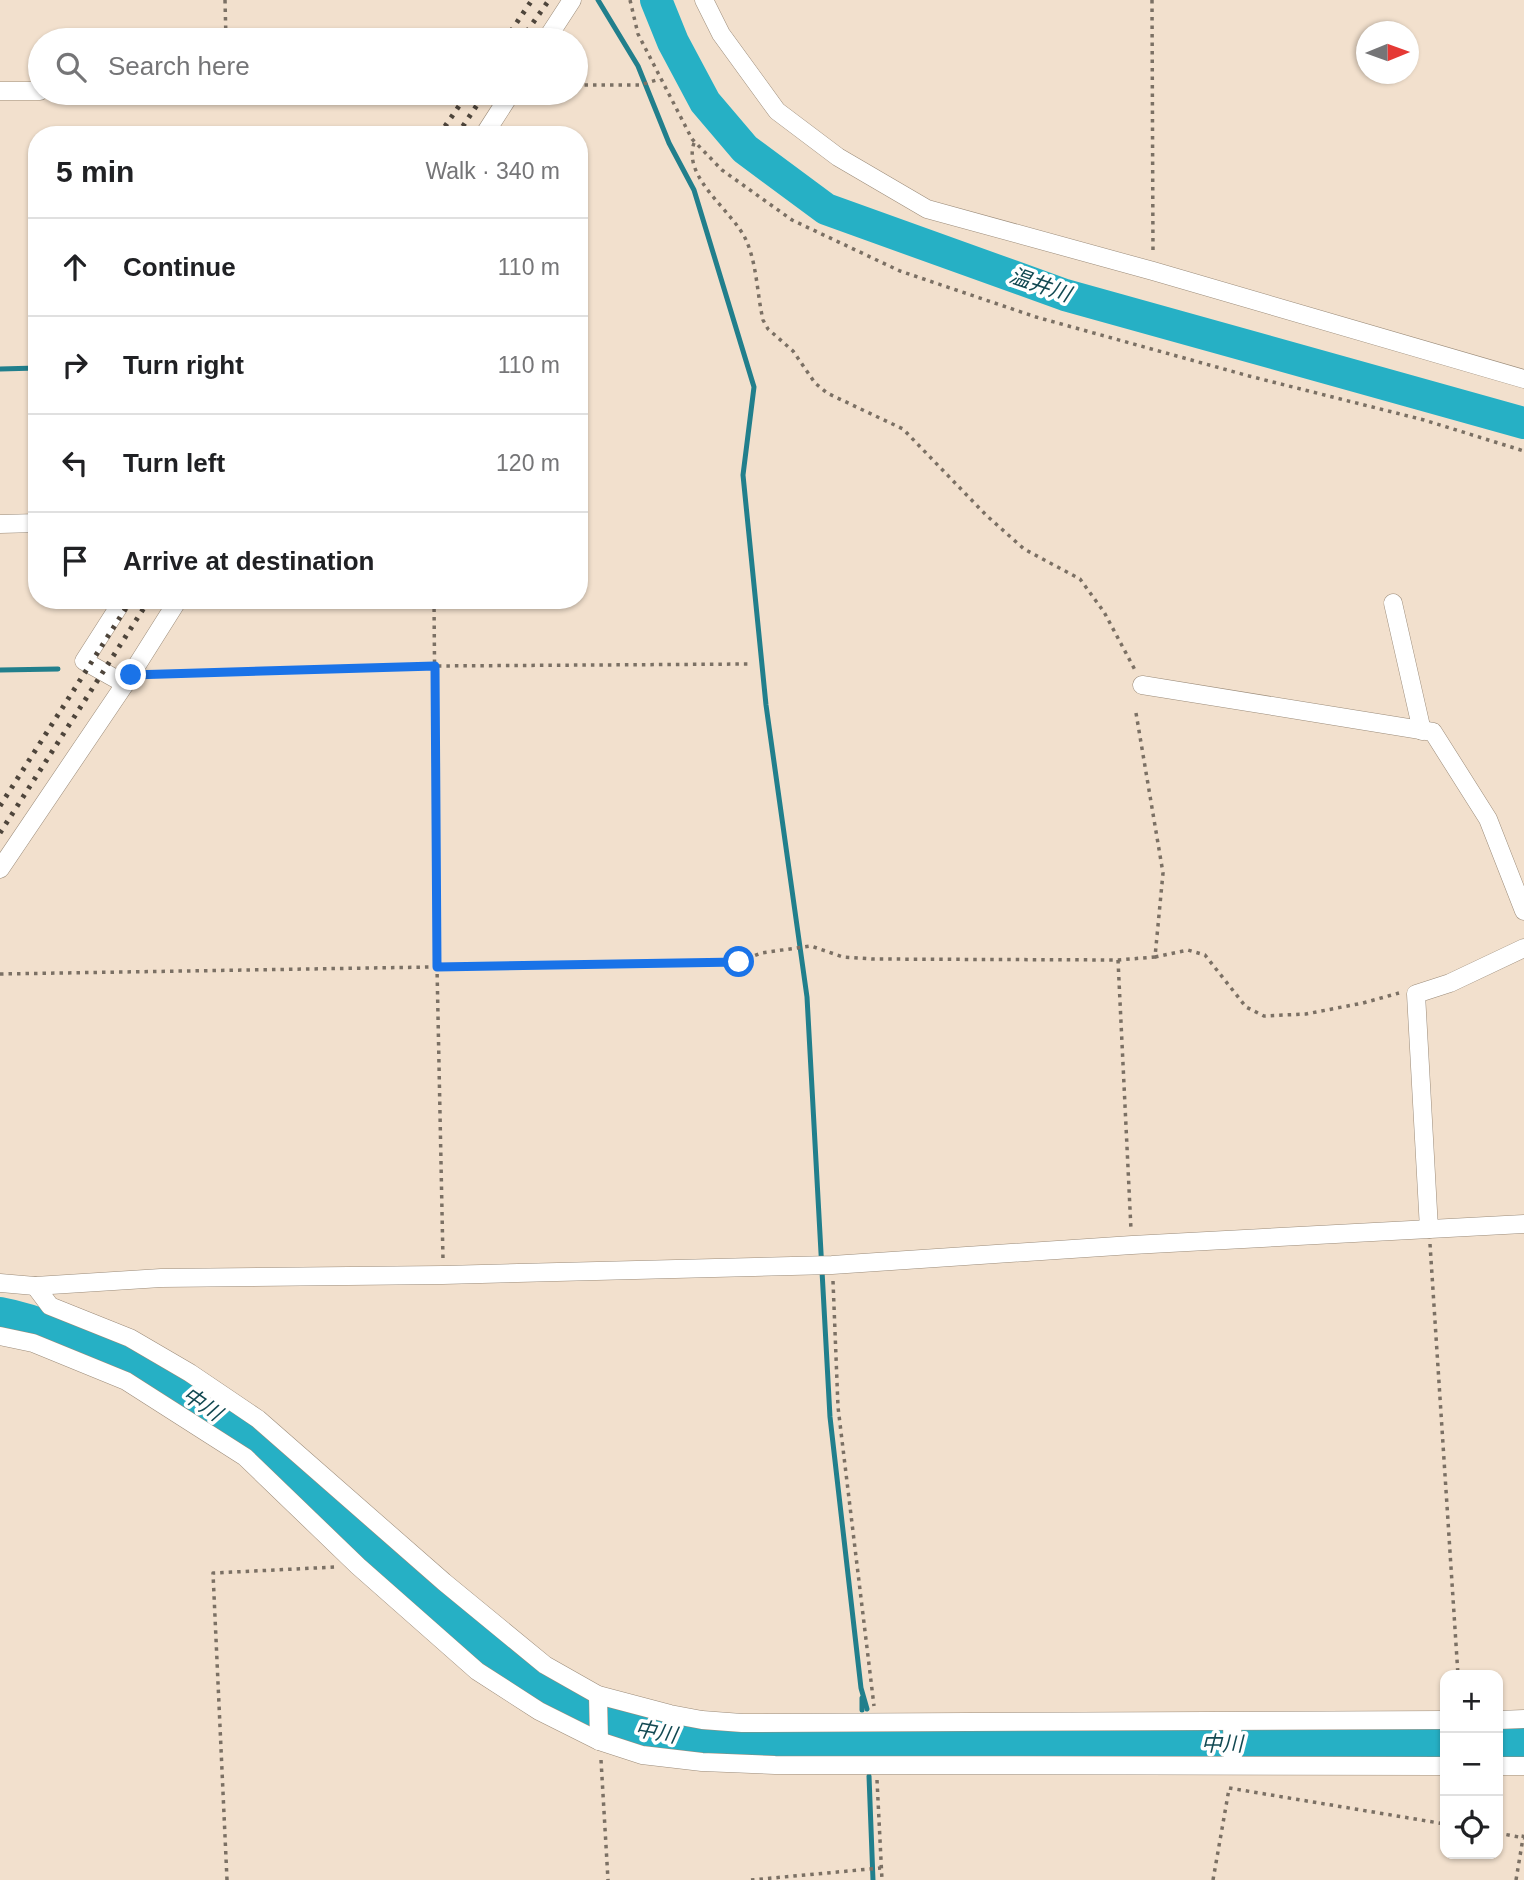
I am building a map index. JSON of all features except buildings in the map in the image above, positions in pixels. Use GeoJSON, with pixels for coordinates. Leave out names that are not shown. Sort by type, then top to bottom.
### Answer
{"type":"FeatureCollection","features":[{"type":"Feature","properties":{"kind":"street"},"geometry":{"type":"LineString","coordinates":[[554,28],[572,0]]}},
{"type":"Feature","properties":{"kind":"street"},"geometry":{"type":"LineString","coordinates":[[704,0],[721,34],[777,111],[838,157],[927,209],[1153,271],[1524,379]]}},
{"type":"Feature","properties":{"kind":"street"},"geometry":{"type":"LineString","coordinates":[[0,91],[28,91]]}},
{"type":"Feature","properties":{"kind":"street"},"geometry":{"type":"LineString","coordinates":[[490,126],[504,105]]}},
{"type":"Feature","properties":{"kind":"street"},"geometry":{"type":"LineString","coordinates":[[0,524],[28,523]]}},
{"type":"Feature","properties":{"kind":"street"},"geometry":{"type":"LineString","coordinates":[[1392,603],[1422,731]]}},
{"type":"Feature","properties":{"kind":"street"},"geometry":{"type":"LineString","coordinates":[[117,609],[84,661],[128,680]]}},
{"type":"Feature","properties":{"kind":"street"},"geometry":{"type":"LineString","coordinates":[[0,869],[128,680],[172,609]]}},
{"type":"Feature","properties":{"kind":"street"},"geometry":{"type":"LineString","coordinates":[[1142,685],[1433,732],[1488,819],[1524,911]]}},
{"type":"Feature","properties":{"kind":"street"},"geometry":{"type":"LineString","coordinates":[[1429,1229],[1416,994],[1450,983],[1524,948]]}},
{"type":"Feature","properties":{"kind":"street"},"geometry":{"type":"LineString","coordinates":[[0,1283],[34,1286],[161,1278],[443,1275],[823,1265],[1524,1224]]}},
{"type":"Feature","properties":{"kind":"street"},"geometry":{"type":"LineString","coordinates":[[34,1286],[50,1306],[130,1338],[190,1373],[258,1419],[444,1582],[545,1665],[598,1699],[702,1720],[742,1723],[876,1721],[1233,1726],[1440,1720]]}},
{"type":"Feature","properties":{"kind":"street"},"geometry":{"type":"LineString","coordinates":[[0,1336],[33,1343],[126,1381],[245,1457],[358,1566],[477,1671],[539,1711],[599,1742],[642,1755],[702,1762],[876,1765],[1233,1761],[1440,1766]]}},
{"type":"Feature","properties":{"kind":"street"},"geometry":{"type":"LineString","coordinates":[[598,1699],[599,1742]]}},
{"type":"Feature","properties":{"kind":"street"},"geometry":{"type":"LineString","coordinates":[[1503,1720],[1524,1719]]}},
{"type":"Feature","properties":{"kind":"street"},"geometry":{"type":"LineString","coordinates":[[1233,1726],[1233,1761]]}},
{"type":"Feature","properties":{"kind":"street"},"geometry":{"type":"LineString","coordinates":[[1503,1766],[1524,1766]]}},
{"type":"Feature","properties":{"kind":"path"},"geometry":{"type":"LineString","coordinates":[[225,0],[226,28]]}},
{"type":"Feature","properties":{"kind":"path"},"geometry":{"type":"LineString","coordinates":[[630,0],[638,34],[694,142],[722,170],[792,220],[900,271],[1036,317],[1249,376],[1424,420],[1524,450]]}},
{"type":"Feature","properties":{"kind":"path"},"geometry":{"type":"LineString","coordinates":[[1152,0],[1153,271]]}},
{"type":"Feature","properties":{"kind":"path"},"geometry":{"type":"LineString","coordinates":[[588,85],[640,85],[660,79]]}},
{"type":"Feature","properties":{"kind":"path"},"geometry":{"type":"LineString","coordinates":[[694,142],[691,151],[699,176],[714,200],[733,219],[747,240],[763,320],[768,328],[793,351],[815,383],[827,393],[903,429],[986,515],[1024,549],[1080,579],[1104,612],[1142,685]]}},
{"type":"Feature","properties":{"kind":"path"},"geometry":{"type":"LineString","coordinates":[[434,609],[443,1275]]}},
{"type":"Feature","properties":{"kind":"path"},"geometry":{"type":"LineString","coordinates":[[128,680],[435,666],[749,664]]}},
{"type":"Feature","properties":{"kind":"path"},"geometry":{"type":"LineString","coordinates":[[1136,713],[1163,873],[1155,957]]}},
{"type":"Feature","properties":{"kind":"path"},"geometry":{"type":"LineString","coordinates":[[0,974],[739,962],[761,953],[807,946],[843,957],[872,959],[1118,960],[1155,957],[1188,950],[1205,955],[1246,1007],[1264,1016],[1306,1014],[1408,991],[1416,994]]}},
{"type":"Feature","properties":{"kind":"path"},"geometry":{"type":"LineString","coordinates":[[1118,960],[1132,1245]]}},
{"type":"Feature","properties":{"kind":"path"},"geometry":{"type":"LineString","coordinates":[[1429,1229],[1458,1670]]}},
{"type":"Feature","properties":{"kind":"path"},"geometry":{"type":"LineString","coordinates":[[823,1265],[876,1721]]}},
{"type":"Feature","properties":{"kind":"path"},"geometry":{"type":"LineString","coordinates":[[227,1880],[213,1573],[358,1566]]}},
{"type":"Feature","properties":{"kind":"path"},"geometry":{"type":"LineString","coordinates":[[599,1742],[608,1880]]}},
{"type":"Feature","properties":{"kind":"path"},"geometry":{"type":"LineString","coordinates":[[1213,1880],[1233,1761]]}},
{"type":"Feature","properties":{"kind":"path"},"geometry":{"type":"LineString","coordinates":[[876,1765],[882,1880]]}},
{"type":"Feature","properties":{"kind":"path"},"geometry":{"type":"LineString","coordinates":[[1229,1788],[1440,1823]]}},
{"type":"Feature","properties":{"kind":"path"},"geometry":{"type":"LineString","coordinates":[[1503,1834],[1524,1836],[1516,1880]]}},
{"type":"Feature","properties":{"kind":"path"},"geometry":{"type":"LineString","coordinates":[[751,1880],[881,1868]]}},
{"type":"Feature","properties":{"kind":"waterway"},"geometry":{"type":"LineString","coordinates":[[598,0],[638,66],[669,143],[694,190],[754,387],[743,475],[766,705],[807,997],[830,1417],[861,1688],[867,1709]]}},
{"type":"Feature","properties":{"kind":"waterway","name":"温井川"},"geometry":{"type":"LineString","coordinates":[[656,0],[673,42],[705,102],[745,149],[826,209],[1065,295],[1524,423]]}},
{"type":"Feature","properties":{"kind":"waterway"},"geometry":{"type":"LineString","coordinates":[[0,369],[28,368]]}},
{"type":"Feature","properties":{"kind":"waterway"},"geometry":{"type":"LineString","coordinates":[[0,670],[58,669]]}},
{"type":"Feature","properties":{"kind":"waterway","name":"中川"},"geometry":{"type":"LineString","coordinates":[[0,1313],[63,1333],[194,1396],[257,1444],[463,1628],[520,1674],[583,1711],[643,1731],[734,1743],[827,1745],[1440,1743]]}},
{"type":"Feature","properties":{"kind":"waterway"},"geometry":{"type":"LineString","coordinates":[[862,1698],[862,1710]]}},
{"type":"Feature","properties":{"kind":"waterway"},"geometry":{"type":"LineString","coordinates":[[862,1727],[862,1745]]}},
{"type":"Feature","properties":{"kind":"waterway","name":"中川"},"geometry":{"type":"LineString","coordinates":[[868,1728],[869,1758]]}},
{"type":"Feature","properties":{"kind":"waterway","name":"中川"},"geometry":{"type":"LineString","coordinates":[[1503,1744],[1524,1744]]}},
{"type":"Feature","properties":{"kind":"waterway"},"geometry":{"type":"LineString","coordinates":[[869,1776],[873,1880]]}},
{"type":"Feature","properties":{"kind":"railway"},"geometry":{"type":"LineString","coordinates":[[513,28],[532,0]]}},
{"type":"Feature","properties":{"kind":"railway"},"geometry":{"type":"LineString","coordinates":[[529,28],[549,0]]}},
{"type":"Feature","properties":{"kind":"railway"},"geometry":{"type":"LineString","coordinates":[[445,126],[460,105]]}},
{"type":"Feature","properties":{"kind":"railway"},"geometry":{"type":"LineString","coordinates":[[463,126],[477,105]]}},
{"type":"Feature","properties":{"kind":"railway"},"geometry":{"type":"LineString","coordinates":[[0,806],[125,609]]}},
{"type":"Feature","properties":{"kind":"railway"},"geometry":{"type":"LineString","coordinates":[[0,833],[143,609]]}},
{"type":"Feature","properties":{"kind":"route"},"geometry":{"type":"LineString","coordinates":[[131,675],[435,666],[437,967],[739,962]]}}]}
